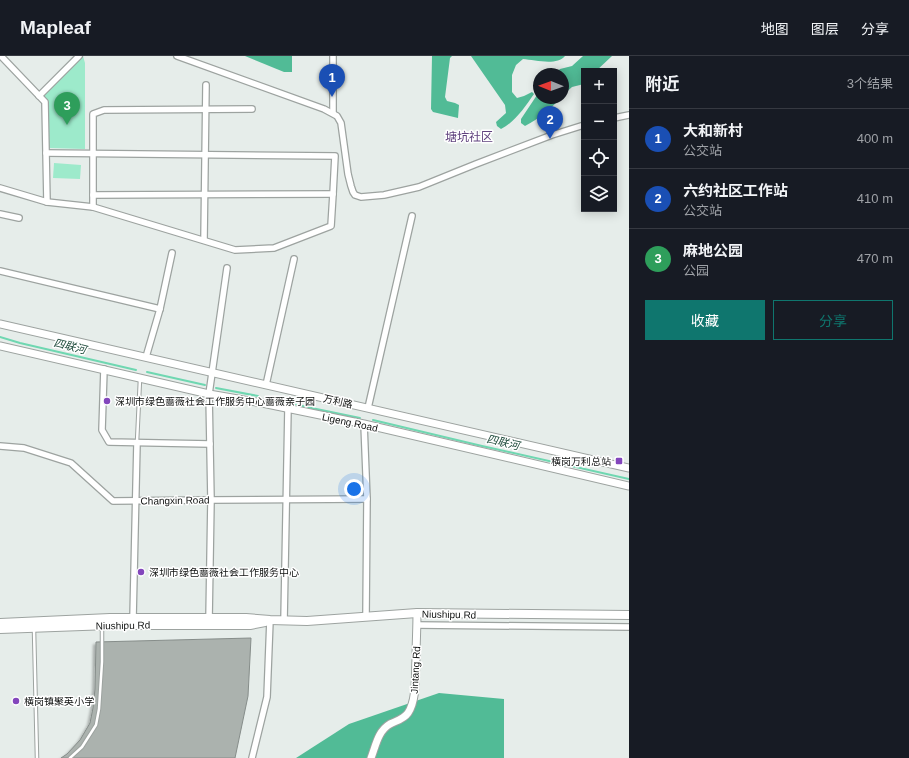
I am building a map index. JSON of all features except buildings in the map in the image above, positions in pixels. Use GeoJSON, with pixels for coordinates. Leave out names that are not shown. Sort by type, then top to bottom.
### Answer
{"type":"FeatureCollection","features":[{"type":"Feature","properties":{"kind":"main road","name":"Niushipu Rd"},"geometry":{"type":"LineString","coordinates":[[0,629],[34,628],[133,618],[209,621],[250,625],[270,620],[307,621],[417,613],[629,616]]}},
{"type":"Feature","properties":{"kind":"main road","name":"Niushipu Rd"},"geometry":{"type":"LineString","coordinates":[[0,623],[209,621]]}},
{"type":"Feature","properties":{"kind":"street"},"geometry":{"type":"LineString","coordinates":[[1,56],[45,102],[46,202]]}},
{"type":"Feature","properties":{"kind":"street"},"geometry":{"type":"LineString","coordinates":[[39,96],[79,56]]}},
{"type":"Feature","properties":{"kind":"street"},"geometry":{"type":"LineString","coordinates":[[177,56],[333,113],[337,116],[342,122],[350,186],[355,194],[362,197],[384,196],[419,187],[552,135],[581,126]]}},
{"type":"Feature","properties":{"kind":"street"},"geometry":{"type":"LineString","coordinates":[[333,56],[333,113]]}},
{"type":"Feature","properties":{"kind":"street"},"geometry":{"type":"LineString","coordinates":[[204,240],[206,85]]}},
{"type":"Feature","properties":{"kind":"street"},"geometry":{"type":"LineString","coordinates":[[93,207],[93,114],[104,110],[252,109]]}},
{"type":"Feature","properties":{"kind":"street"},"geometry":{"type":"LineString","coordinates":[[617,117],[629,115]]}},
{"type":"Feature","properties":{"kind":"street"},"geometry":{"type":"LineString","coordinates":[[0,188],[46,202],[93,207],[235,250],[274,248],[331,226],[335,156],[46,153]]}},
{"type":"Feature","properties":{"kind":"street"},"geometry":{"type":"LineString","coordinates":[[93,195],[333,194]]}},
{"type":"Feature","properties":{"kind":"street"},"geometry":{"type":"LineString","coordinates":[[0,214],[19,218]]}},
{"type":"Feature","properties":{"kind":"street"},"geometry":{"type":"LineString","coordinates":[[368,408],[412,216]]}},
{"type":"Feature","properties":{"kind":"street"},"geometry":{"type":"LineString","coordinates":[[146,357],[160,309],[172,253]]}},
{"type":"Feature","properties":{"kind":"street"},"geometry":{"type":"LineString","coordinates":[[266,385],[294,259]]}},
{"type":"Feature","properties":{"kind":"street"},"geometry":{"type":"LineString","coordinates":[[209,621],[211,500],[210,394],[228,268]]}},
{"type":"Feature","properties":{"kind":"street"},"geometry":{"type":"LineString","coordinates":[[0,271],[160,309]]}},
{"type":"Feature","properties":{"kind":"street","name":"万利路"},"geometry":{"type":"LineString","coordinates":[[0,324],[629,468]]}},
{"type":"Feature","properties":{"kind":"street","name":"Ligeng Road"},"geometry":{"type":"LineString","coordinates":[[0,346],[210,394],[262,402],[364,424],[629,486]]}},
{"type":"Feature","properties":{"kind":"street"},"geometry":{"type":"LineString","coordinates":[[104,369],[102,430],[109,442],[210,444]]}},
{"type":"Feature","properties":{"kind":"street"},"geometry":{"type":"LineString","coordinates":[[284,621],[288,408]]}},
{"type":"Feature","properties":{"kind":"street"},"geometry":{"type":"LineString","coordinates":[[364,424],[367,499],[366,617]]}},
{"type":"Feature","properties":{"kind":"street"},"geometry":{"type":"LineString","coordinates":[[133,618],[137,443]]}},
{"type":"Feature","properties":{"kind":"street","name":"Changxin Road"},"geometry":{"type":"LineString","coordinates":[[0,446],[24,448],[71,463],[112,501],[367,499]]}},
{"type":"Feature","properties":{"kind":"street","name":"Jintang Rd"},"geometry":{"type":"LineString","coordinates":[[371,758],[378,738],[384,728],[404,717],[411,707],[415,684],[417,613]]}},
{"type":"Feature","properties":{"kind":"street"},"geometry":{"type":"LineString","coordinates":[[252,758],[267,697],[270,620]]}},
{"type":"Feature","properties":{"kind":"street"},"geometry":{"type":"LineString","coordinates":[[417,625],[629,627]]}},
{"type":"Feature","properties":{"kind":"lane"},"geometry":{"type":"LineString","coordinates":[[137,443],[140,378]]}},
{"type":"Feature","properties":{"kind":"lane"},"geometry":{"type":"LineString","coordinates":[[70,758],[82,747],[96,725],[99,709],[101,678],[102,622]]}},
{"type":"Feature","properties":{"kind":"lane"},"geometry":{"type":"LineString","coordinates":[[34,628],[37,758]]}},
{"type":"Feature","properties":{"kind":"green space"},"geometry":{"type":"Polygon","coordinates":[[[83,56],[85,63],[85,149],[49,148],[49,102],[43,95],[83,56]]]}},
{"type":"Feature","properties":{"kind":"green space"},"geometry":{"type":"Polygon","coordinates":[[[245,56],[292,56],[292,72],[284,72],[245,56]]]}},
{"type":"Feature","properties":{"kind":"green space"},"geometry":{"type":"Polygon","coordinates":[[[432,56],[452,56],[450,58],[445,97],[447,101],[459,105],[458,118],[433,112],[431,109],[432,56]]]}},
{"type":"Feature","properties":{"kind":"green space"},"geometry":{"type":"Polygon","coordinates":[[[471,56],[565,56],[557,61],[551,62],[523,59],[516,65],[512,75],[512,92],[517,98],[532,92],[533,95],[515,118],[501,129],[497,126],[496,122],[506,113],[505,105],[471,56]]]}},
{"type":"Feature","properties":{"kind":"green space"},"geometry":{"type":"Polygon","coordinates":[[[583,56],[612,56],[599,68],[581,68],[581,85],[572,87],[569,90],[569,68],[564,68],[572,66],[583,56]]]}},
{"type":"Feature","properties":{"kind":"green space"},"geometry":{"type":"Polygon","coordinates":[[[533,101],[533,104],[554,104],[544,114],[525,126],[521,123],[521,119],[533,101]]]}},
{"type":"Feature","properties":{"kind":"green space"},"geometry":{"type":"Polygon","coordinates":[[[54,163],[81,165],[80,179],[53,178],[54,163]]]}},
{"type":"Feature","properties":{"kind":"green space"},"geometry":{"type":"Polygon","coordinates":[[[439,693],[504,699],[504,758],[296,758],[349,724],[439,693]]]}},
{"type":"Feature","properties":{"kind":"waterway","name":"四联河"},"geometry":{"type":"LineString","coordinates":[[0,337],[136,370]]}},
{"type":"Feature","properties":{"kind":"waterway","name":"四联河"},"geometry":{"type":"LineString","coordinates":[[147,372],[205,385]]}},
{"type":"Feature","properties":{"kind":"waterway","name":"四联河"},"geometry":{"type":"LineString","coordinates":[[216,388],[258,396]]}},
{"type":"Feature","properties":{"kind":"waterway","name":"四联河"},"geometry":{"type":"LineString","coordinates":[[268,399],[360,418]]}},
{"type":"Feature","properties":{"kind":"waterway","name":"四联河"},"geometry":{"type":"LineString","coordinates":[[373,420],[629,479]]}},
{"type":"Feature","properties":{"kind":"place","name":"大和新村"},"geometry":{"type":"Point","coordinates":[332,97]}},
{"type":"Feature","properties":{"kind":"place","name":"麻地公园"},"geometry":{"type":"Point","coordinates":[67,125]}},
{"type":"Feature","properties":{"kind":"place","name":"六约社区工作站"},"geometry":{"type":"Point","coordinates":[550,139]}},
{"type":"Feature","properties":{"kind":"place","name":"深圳市绿色蔷薇社会工作服务中心蔷薇亲子园"},"geometry":{"type":"Point","coordinates":[107,401]}},
{"type":"Feature","properties":{"kind":"place","name":"横岗万利总站"},"geometry":{"type":"Point","coordinates":[619,461]}},
{"type":"Feature","properties":{"kind":"place","name":"深圳市绿色蔷薇社会工作服务中心"},"geometry":{"type":"Point","coordinates":[141,572]}},
{"type":"Feature","properties":{"kind":"place","name":"横岗镇聚英小学"},"geometry":{"type":"Point","coordinates":[16,701]}},
{"type":"Feature","properties":{"kind":"district","name":"塘坑社区"},"geometry":{"type":"Point","coordinates":[469,137]}}]}
